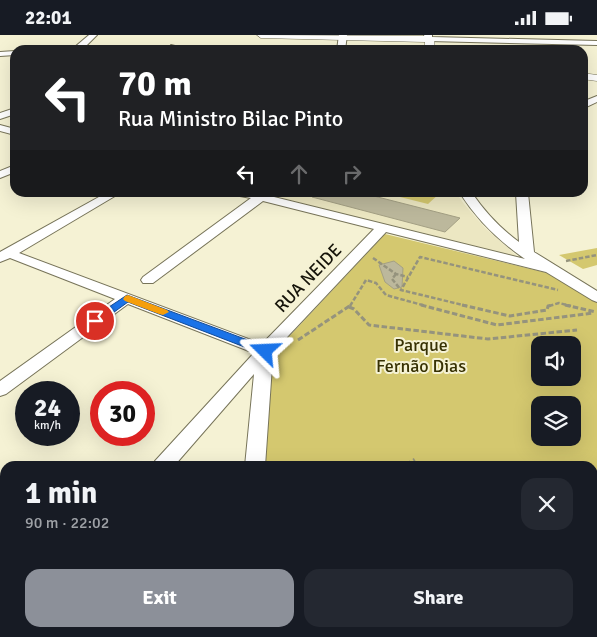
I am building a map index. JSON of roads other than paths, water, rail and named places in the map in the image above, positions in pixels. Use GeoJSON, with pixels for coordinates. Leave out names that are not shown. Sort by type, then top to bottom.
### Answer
{"type":"FeatureCollection","features":[{"type":"Feature","properties":{"kind":"street"},"geometry":{"type":"LineString","coordinates":[[82,45],[93,35]]}},
{"type":"Feature","properties":{"kind":"street"},"geometry":{"type":"LineString","coordinates":[[262,35],[597,41]]}},
{"type":"Feature","properties":{"kind":"street"},"geometry":{"type":"LineString","coordinates":[[593,35],[597,41]]}},
{"type":"Feature","properties":{"kind":"street"},"geometry":{"type":"LineString","coordinates":[[588,108],[597,99]]}},
{"type":"Feature","properties":{"kind":"street"},"geometry":{"type":"LineString","coordinates":[[6,255],[107,197]]}},
{"type":"Feature","properties":{"kind":"street"},"geometry":{"type":"LineString","coordinates":[[148,280],[261,197]]}},
{"type":"Feature","properties":{"kind":"street"},"geometry":{"type":"LineString","coordinates":[[271,197],[382,228],[550,268]]}},
{"type":"Feature","properties":{"kind":"street"},"geometry":{"type":"LineString","coordinates":[[469,197],[490,224],[526,253],[597,297]]}},
{"type":"Feature","properties":{"kind":"street"},"geometry":{"type":"LineString","coordinates":[[522,197],[526,253]]}},
{"type":"Feature","properties":{"kind":"street","name":"RUA NEIDE"},"geometry":{"type":"LineString","coordinates":[[166,461],[265,351],[382,228]]}},
{"type":"Feature","properties":{"kind":"street"},"geometry":{"type":"LineString","coordinates":[[6,255],[127,298],[265,351],[254,461]]}},
{"type":"Feature","properties":{"kind":"street"},"geometry":{"type":"LineString","coordinates":[[0,389],[127,298]]}},
{"type":"Feature","properties":{"kind":"park label","name":"Parque Fernão Dias"},"geometry":{"type":"Point","coordinates":[421,356]}}]}
